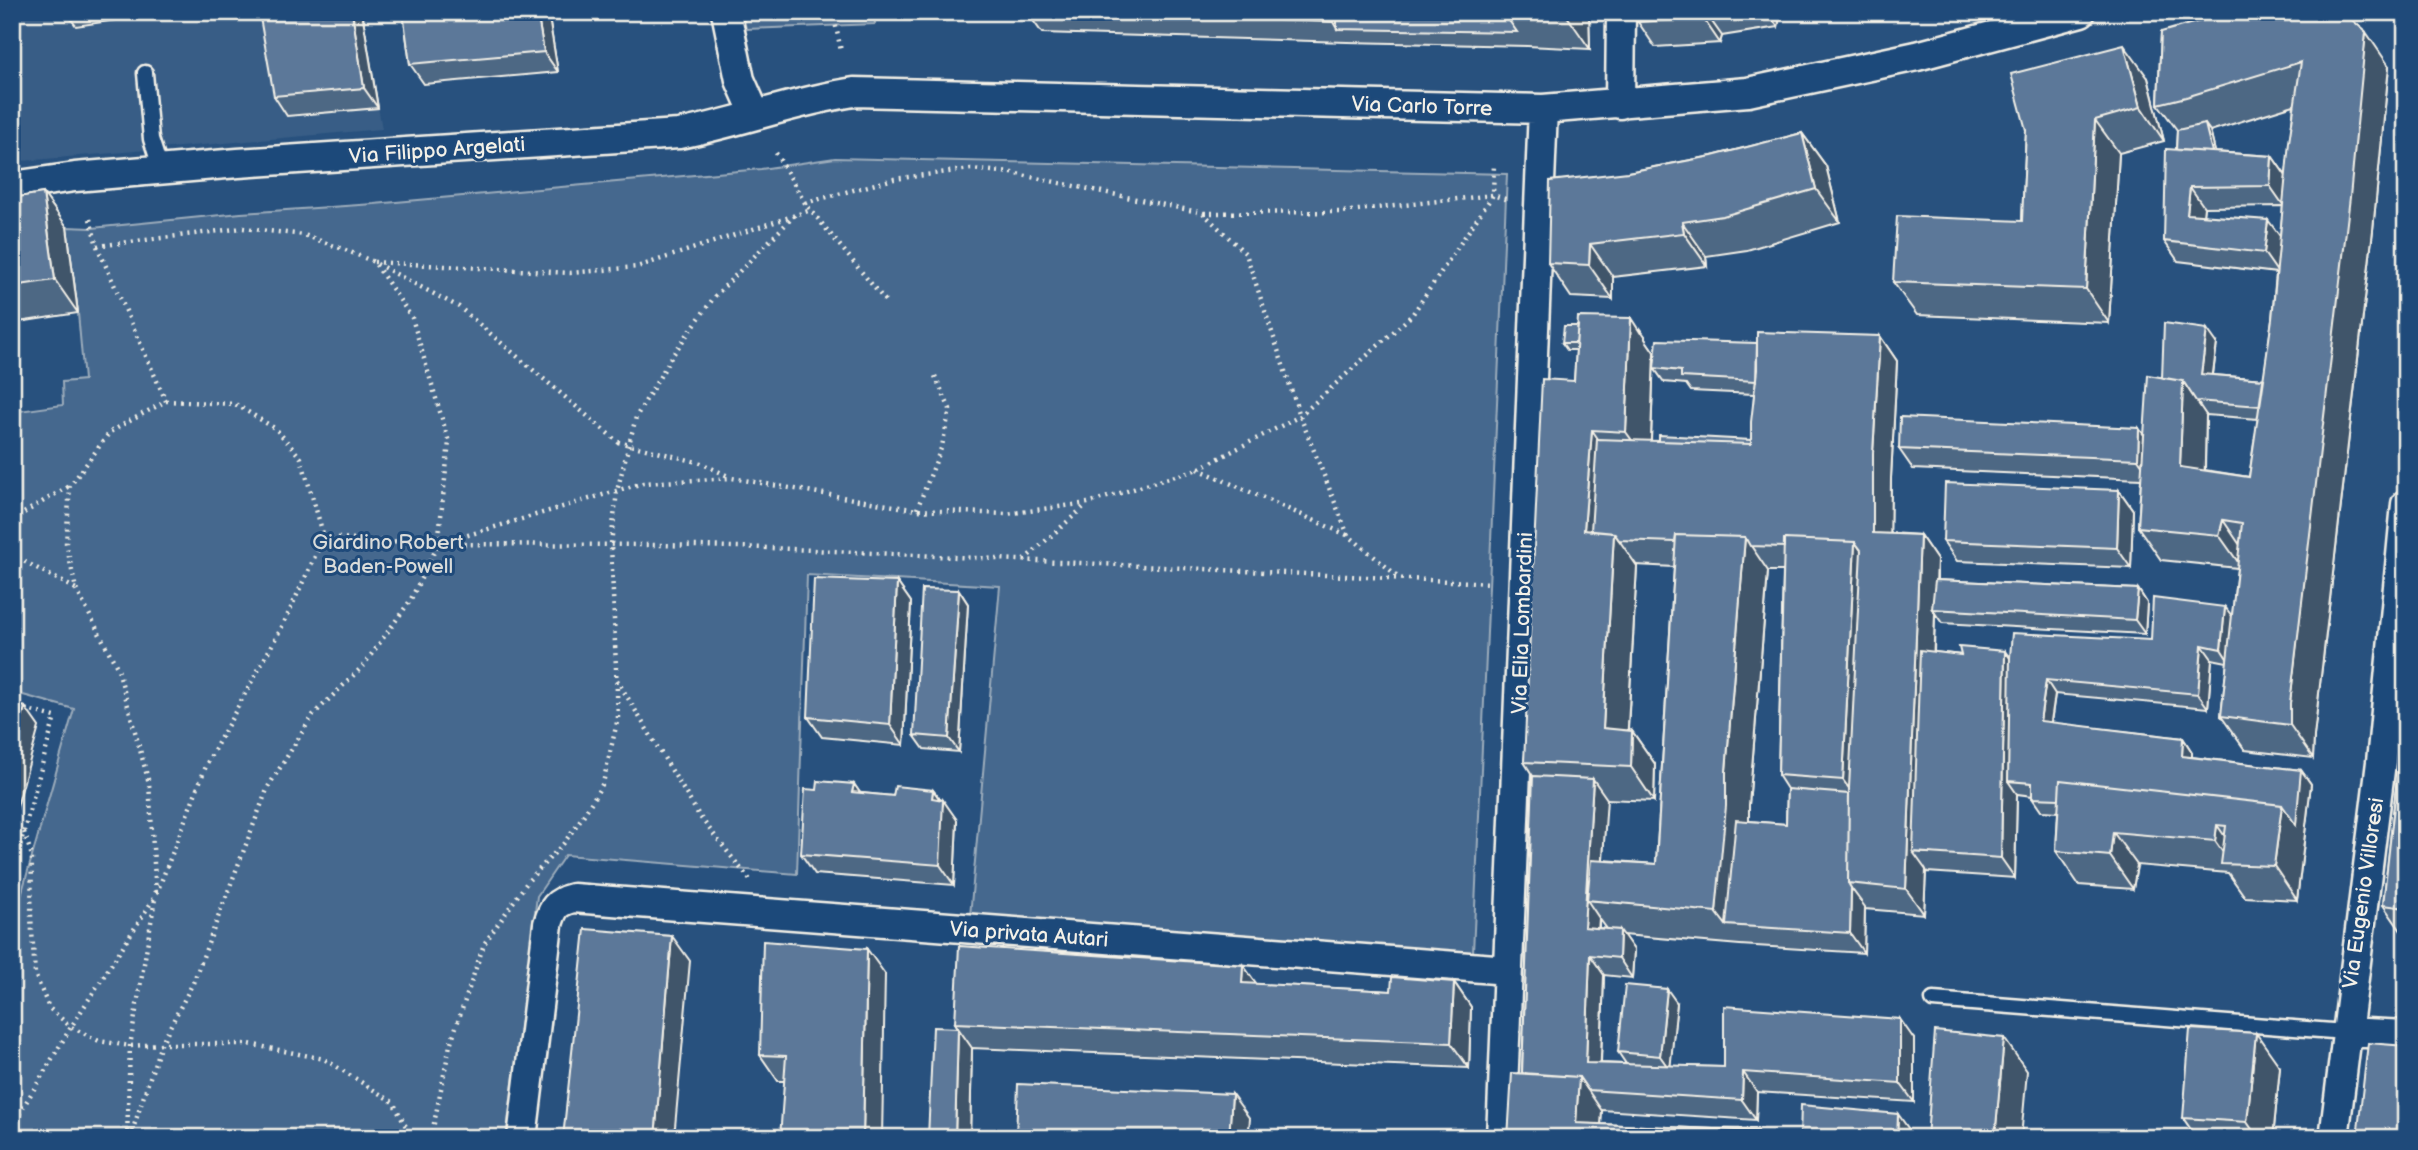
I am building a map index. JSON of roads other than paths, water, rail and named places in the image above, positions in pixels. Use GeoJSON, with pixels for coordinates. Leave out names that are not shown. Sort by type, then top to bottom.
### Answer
{"type":"FeatureCollection","features":[{"type":"Feature","properties":{"kind":"street"},"geometry":{"type":"LineString","coordinates":[[726,12],[740,80],[754,114]]}},
{"type":"Feature","properties":{"kind":"street"},"geometry":{"type":"LineString","coordinates":[[1620,104],[1621,12]]}},
{"type":"Feature","properties":{"kind":"street","name":"Via Carlo Torre"},"geometry":{"type":"LineString","coordinates":[[754,114],[819,97],[854,92],[1543,109],[1620,104],[1748,92],[1916,56],[2081,12]]}},
{"type":"Feature","properties":{"kind":"street","name":"Via Elia Lombardini"},"geometry":{"type":"LineString","coordinates":[[1501,1138],[1543,109]]}},
{"type":"Feature","properties":{"kind":"street","name":"Via Filippo Argelati"},"geometry":{"type":"LineString","coordinates":[[12,186],[161,170],[679,134],[717,127],[754,114]]}},
{"type":"Feature","properties":{"kind":"street","name":"Via Eugenio Villoresi"},"geometry":{"type":"LineString","coordinates":[[2334,1138],[2345,1031],[2381,762],[2406,504]]}},
{"type":"Feature","properties":{"kind":"street","name":"Via privata Autari"},"geometry":{"type":"LineString","coordinates":[[523,1138],[548,924],[553,907],[573,898],[1508,970]]}},
{"type":"Feature","properties":{"kind":"street"},"geometry":{"type":"LineString","coordinates":[[2345,1031],[2406,1035]]}},
{"type":"Feature","properties":{"kind":"lane"},"geometry":{"type":"LineString","coordinates":[[145,73],[151,139],[161,170]]}},
{"type":"Feature","properties":{"kind":"lane"},"geometry":{"type":"LineString","coordinates":[[1933,1000],[2345,1031]]}},
{"type":"Feature","properties":{"kind":"park label","name":"Giardino Robert Baden-Powell"},"geometry":{"type":"Point","coordinates":[388,554]}}]}
